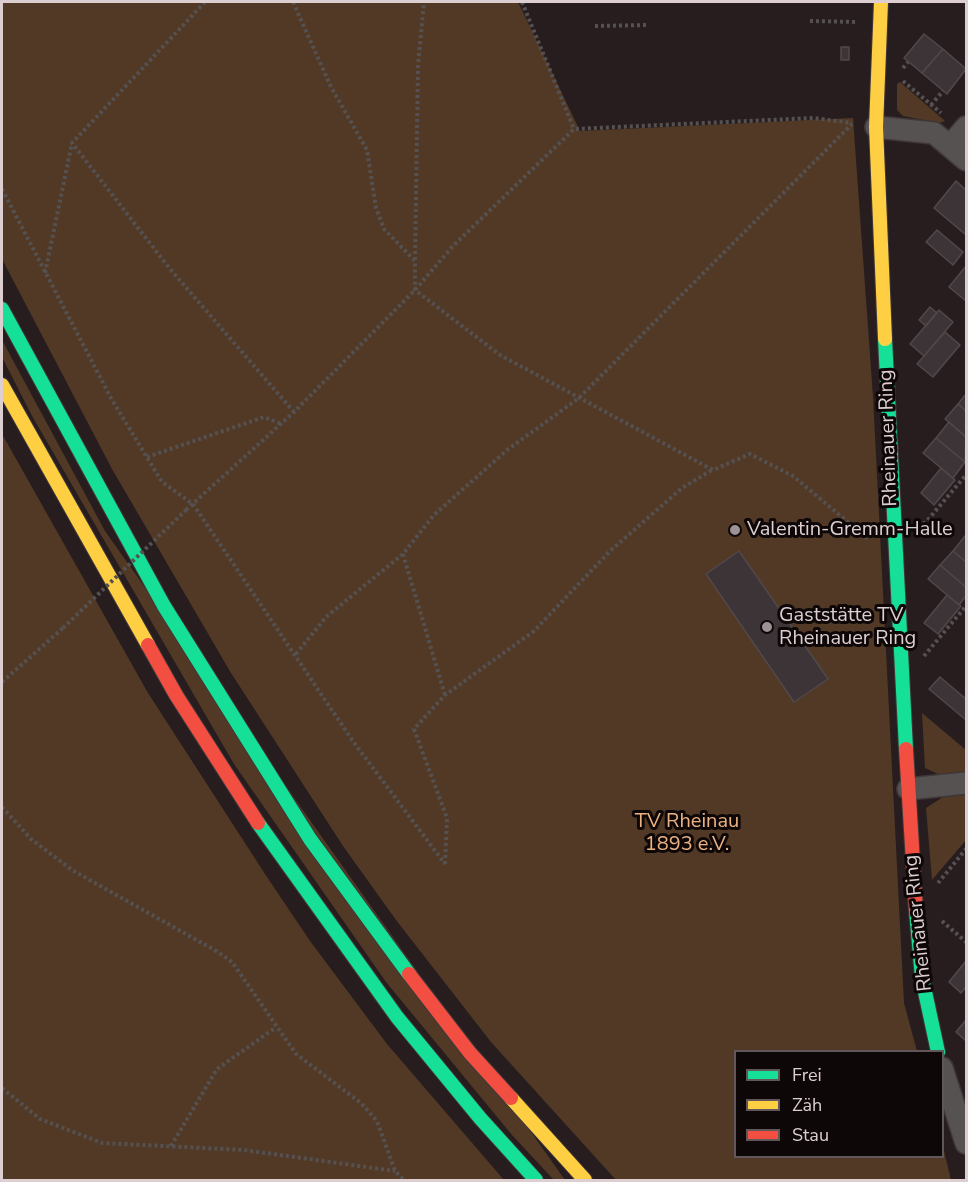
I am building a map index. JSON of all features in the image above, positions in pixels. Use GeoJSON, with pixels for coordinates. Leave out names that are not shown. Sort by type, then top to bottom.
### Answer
{"type":"FeatureCollection","features":[{"type":"Feature","properties":{"kind":"main road","name":"Rheinauer Ring"},"geometry":{"type":"LineString","coordinates":[[880,2],[876,127],[893,542],[904,680],[918,945],[938,1050]]}},
{"type":"Feature","properties":{"kind":"main road"},"geometry":{"type":"LineString","coordinates":[[2,309],[136,557],[213,688],[310,839],[379,935],[470,1053],[585,1180]]}},
{"type":"Feature","properties":{"kind":"main road"},"geometry":{"type":"LineString","coordinates":[[2,385],[176,695],[270,842],[397,1017],[480,1118],[536,1180]]}},
{"type":"Feature","properties":{"kind":"street"},"geometry":{"type":"LineString","coordinates":[[876,127],[960,135],[966,160]]}},
{"type":"Feature","properties":{"kind":"street"},"geometry":{"type":"LineString","coordinates":[[908,789],[966,783]]}},
{"type":"Feature","properties":{"kind":"street"},"geometry":{"type":"LineString","coordinates":[[944,1074],[966,1143]]}},
{"type":"Feature","properties":{"kind":"path"},"geometry":{"type":"LineString","coordinates":[[45,273],[72,143],[205,2]]}},
{"type":"Feature","properties":{"kind":"path"},"geometry":{"type":"LineString","coordinates":[[293,2],[331,87],[367,150],[376,208],[384,229],[415,261]]}},
{"type":"Feature","properties":{"kind":"path"},"geometry":{"type":"LineString","coordinates":[[415,290],[418,65],[424,2]]}},
{"type":"Feature","properties":{"kind":"path"},"geometry":{"type":"LineString","coordinates":[[522,2],[574,129]]}},
{"type":"Feature","properties":{"kind":"path"},"geometry":{"type":"LineString","coordinates":[[810,21],[879,22]]}},
{"type":"Feature","properties":{"kind":"path"},"geometry":{"type":"LineString","coordinates":[[595,26],[649,25]]}},
{"type":"Feature","properties":{"kind":"path"},"geometry":{"type":"LineString","coordinates":[[877,76],[897,76],[931,105],[960,135]]}},
{"type":"Feature","properties":{"kind":"path"},"geometry":{"type":"LineString","coordinates":[[931,105],[943,91]]}},
{"type":"Feature","properties":{"kind":"path"},"geometry":{"type":"LineString","coordinates":[[2,682],[294,412],[415,290],[453,246],[574,129],[813,118],[876,127]]}},
{"type":"Feature","properties":{"kind":"path"},"geometry":{"type":"LineString","coordinates":[[296,654],[326,617],[403,554],[434,515],[507,450],[579,398],[853,123]]}},
{"type":"Feature","properties":{"kind":"path"},"geometry":{"type":"LineString","coordinates":[[72,143],[170,270],[294,412]]}},
{"type":"Feature","properties":{"kind":"path"},"geometry":{"type":"LineString","coordinates":[[2,189],[112,400],[162,483],[193,504],[352,740],[445,864],[447,818],[414,729],[445,695],[534,631],[610,551],[682,488],[713,470],[750,454],[793,476],[872,543]]}},
{"type":"Feature","properties":{"kind":"path"},"geometry":{"type":"LineString","coordinates":[[415,290],[500,356],[713,470]]}},
{"type":"Feature","properties":{"kind":"path"},"geometry":{"type":"LineString","coordinates":[[147,457],[264,417],[281,424]]}},
{"type":"Feature","properties":{"kind":"path"},"geometry":{"type":"LineString","coordinates":[[893,542],[926,522],[966,476]]}},
{"type":"Feature","properties":{"kind":"path"},"geometry":{"type":"LineString","coordinates":[[403,554],[445,695]]}},
{"type":"Feature","properties":{"kind":"path"},"geometry":{"type":"LineString","coordinates":[[904,680],[966,606]]}},
{"type":"Feature","properties":{"kind":"path"},"geometry":{"type":"LineString","coordinates":[[2,807],[31,839],[72,870],[232,962],[275,1028],[296,1054],[361,1102],[377,1121],[395,1171],[404,1180]]}},
{"type":"Feature","properties":{"kind":"path"},"geometry":{"type":"LineString","coordinates":[[935,915],[966,942]]}},
{"type":"Feature","properties":{"kind":"path"},"geometry":{"type":"LineString","coordinates":[[171,1146],[217,1069],[275,1028]]}},
{"type":"Feature","properties":{"kind":"path"},"geometry":{"type":"LineString","coordinates":[[2,1088],[40,1119],[102,1143],[244,1150],[395,1171]]}},
{"type":"Feature","properties":{"kind":"green space","name":"TV Rheinau 1893 e.V."},"geometry":{"type":"Polygon","coordinates":[[[2,2],[518,2],[580,131],[853,118],[873,397],[904,1003],[917,1050],[734,1050],[734,1158],[944,1158],[944,1151],[951,1180],[616,1180],[491,1042],[396,920],[343,846],[231,673],[112,469],[2,259],[2,2]]]}},
{"type":"Feature","properties":{"kind":"green space"},"geometry":{"type":"Polygon","coordinates":[[[900,82],[945,121],[939,123],[903,116],[897,110],[897,84],[900,82]]]}},
{"type":"Feature","properties":{"kind":"green space"},"geometry":{"type":"Polygon","coordinates":[[[2,340],[105,531],[565,1180],[554,1180],[512,1135],[386,982],[234,764],[32,416],[2,357],[2,340]]]}},
{"type":"Feature","properties":{"kind":"green space"},"geometry":{"type":"Polygon","coordinates":[[[2,434],[148,693],[310,941],[387,1044],[504,1180],[2,1180],[2,434]]]}},
{"type":"Feature","properties":{"kind":"green space"},"geometry":{"type":"Polygon","coordinates":[[[922,713],[966,750],[966,772],[940,775],[925,768],[922,713]]]}},
{"type":"Feature","properties":{"kind":"green space"},"geometry":{"type":"Polygon","coordinates":[[[966,795],[966,840],[932,880],[926,808],[943,797],[966,795]]]}},
{"type":"Feature","properties":{"kind":"building"},"geometry":{"type":"Polygon","coordinates":[[[924,34],[943,49],[922,73],[904,58],[924,34]]]}},
{"type":"Feature","properties":{"kind":"building"},"geometry":{"type":"Polygon","coordinates":[[[841,47],[849,47],[849,60],[841,60],[841,47]]]}},
{"type":"Feature","properties":{"kind":"building"},"geometry":{"type":"Polygon","coordinates":[[[943,49],[966,69],[947,94],[922,73],[943,49]]]}},
{"type":"Feature","properties":{"kind":"building"},"geometry":{"type":"Polygon","coordinates":[[[956,181],[966,190],[966,235],[934,208],[956,181]]]}},
{"type":"Feature","properties":{"kind":"building"},"geometry":{"type":"Polygon","coordinates":[[[937,230],[963,252],[953,265],[926,242],[937,230]]]}},
{"type":"Feature","properties":{"kind":"building"},"geometry":{"type":"Polygon","coordinates":[[[966,266],[966,301],[949,287],[966,266]]]}},
{"type":"Feature","properties":{"kind":"building"},"geometry":{"type":"Polygon","coordinates":[[[930,307],[937,313],[926,326],[919,320],[930,307]]]}},
{"type":"Feature","properties":{"kind":"building"},"geometry":{"type":"Polygon","coordinates":[[[939,310],[953,322],[924,356],[910,344],[939,310]]]}},
{"type":"Feature","properties":{"kind":"building"},"geometry":{"type":"Polygon","coordinates":[[[945,332],[960,345],[933,377],[917,364],[945,332]]]}},
{"type":"Feature","properties":{"kind":"building"},"geometry":{"type":"Polygon","coordinates":[[[966,394],[966,411],[958,404],[966,394]]]}},
{"type":"Feature","properties":{"kind":"building"},"geometry":{"type":"Polygon","coordinates":[[[958,404],[966,411],[966,437],[945,419],[958,404]]]}},
{"type":"Feature","properties":{"kind":"building"},"geometry":{"type":"Polygon","coordinates":[[[949,422],[966,437],[965,462],[936,438],[949,422]]]}},
{"type":"Feature","properties":{"kind":"building"},"geometry":{"type":"Polygon","coordinates":[[[936,438],[965,462],[953,478],[923,453],[936,438]]]}},
{"type":"Feature","properties":{"kind":"building"},"geometry":{"type":"Polygon","coordinates":[[[941,468],[955,480],[934,505],[921,493],[941,468]]]}},
{"type":"Feature","properties":{"kind":"building"},"geometry":{"type":"Polygon","coordinates":[[[965,536],[966,538],[966,562],[953,551],[965,536]]]}},
{"type":"Feature","properties":{"kind":"building","name":"Gaststätte TV Rheinauer Ring"},"geometry":{"type":"Polygon","coordinates":[[[739,551],[828,679],[794,702],[706,574],[739,551]]]}},
{"type":"Feature","properties":{"kind":"building"},"geometry":{"type":"Polygon","coordinates":[[[953,551],[966,562],[966,587],[940,565],[953,551]]]}},
{"type":"Feature","properties":{"kind":"building"},"geometry":{"type":"Polygon","coordinates":[[[940,565],[966,587],[966,596],[959,605],[928,579],[940,565]]]}},
{"type":"Feature","properties":{"kind":"building"},"geometry":{"type":"Polygon","coordinates":[[[947,595],[961,606],[938,634],[924,623],[947,595]]]}},
{"type":"Feature","properties":{"kind":"building"},"geometry":{"type":"Polygon","coordinates":[[[940,677],[966,699],[966,720],[929,689],[940,677]]]}},
{"type":"Feature","properties":{"kind":"building"},"geometry":{"type":"Polygon","coordinates":[[[966,961],[966,987],[961,993],[949,982],[966,961]]]}},
{"type":"Feature","properties":{"kind":"building"},"geometry":{"type":"Polygon","coordinates":[[[966,1020],[966,1041],[956,1032],[966,1020]]]}},
{"type":"Feature","properties":{"kind":"traffic: fast"},"geometry":{"type":"LineString","coordinates":[[2,309],[164,606],[310,839],[409,974]]}},
{"type":"Feature","properties":{"kind":"traffic: fast"},"geometry":{"type":"LineString","coordinates":[[885,339],[906,749]]}},
{"type":"Feature","properties":{"kind":"traffic: fast"},"geometry":{"type":"LineString","coordinates":[[258,823],[397,1017],[480,1118],[536,1180]]}},
{"type":"Feature","properties":{"kind":"traffic: fast"},"geometry":{"type":"LineString","coordinates":[[916,911],[922,978],[938,1050]]}},
{"type":"Feature","properties":{"kind":"traffic: slow"},"geometry":{"type":"LineString","coordinates":[[881,2],[876,127],[885,339]]}},
{"type":"Feature","properties":{"kind":"traffic: slow"},"geometry":{"type":"LineString","coordinates":[[2,385],[148,645]]}},
{"type":"Feature","properties":{"kind":"traffic: slow"},"geometry":{"type":"LineString","coordinates":[[511,1098],[585,1180]]}},
{"type":"Feature","properties":{"kind":"traffic: jam"},"geometry":{"type":"LineString","coordinates":[[148,645],[176,695],[258,823]]}},
{"type":"Feature","properties":{"kind":"traffic: jam"},"geometry":{"type":"LineString","coordinates":[[906,749],[916,911]]}},
{"type":"Feature","properties":{"kind":"traffic: jam"},"geometry":{"type":"LineString","coordinates":[[409,974],[470,1053],[511,1098]]}},
{"type":"Feature","properties":{"kind":"place","name":"Valentin-Gremm-Halle"},"geometry":{"type":"Point","coordinates":[735,530]}},
{"type":"Feature","properties":{"kind":"place","name":"Gaststätte TV Rheinauer Ring"},"geometry":{"type":"Point","coordinates":[767,627]}}]}
